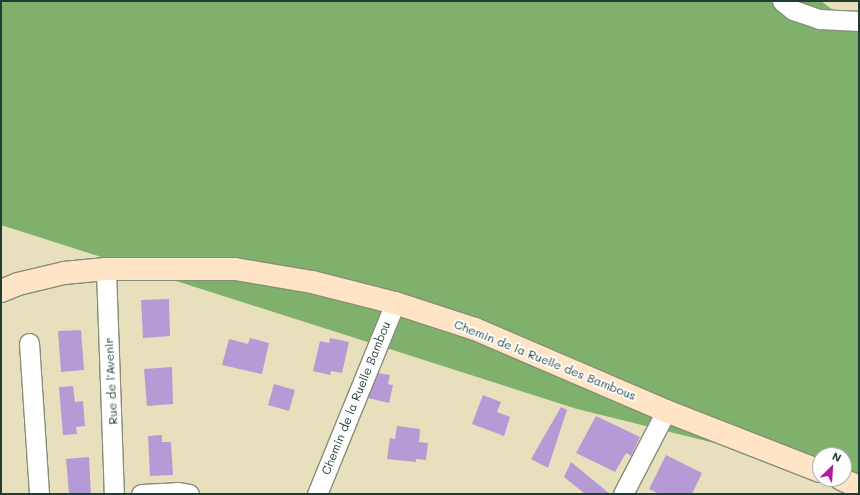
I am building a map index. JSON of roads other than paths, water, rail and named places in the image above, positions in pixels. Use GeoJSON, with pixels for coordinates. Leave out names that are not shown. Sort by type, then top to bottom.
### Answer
{"type":"FeatureCollection","features":[{"type":"Feature","properties":{"kind":"street"},"geometry":{"type":"LineString","coordinates":[[782,1],[793,10],[819,19],[859,21]]}},
{"type":"Feature","properties":{"kind":"street","name":"Chemin de la Ruelle des Bambous"},"geometry":{"type":"LineString","coordinates":[[1,291],[18,284],[64,273],[106,268],[235,269],[312,282],[395,303],[475,329],[666,411],[812,468]]}},
{"type":"Feature","properties":{"kind":"street","name":"Rue de l'Avenir"},"geometry":{"type":"LineString","coordinates":[[106,268],[114,494]]}},
{"type":"Feature","properties":{"kind":"street","name":"Chemin de la Ruelle Bambou"},"geometry":{"type":"LineString","coordinates":[[317,494],[395,303]]}},
{"type":"Feature","properties":{"kind":"street"},"geometry":{"type":"LineString","coordinates":[[29,342],[39,494]]}},
{"type":"Feature","properties":{"kind":"street"},"geometry":{"type":"LineString","coordinates":[[623,494],[666,411]]}},
{"type":"Feature","properties":{"kind":"street"},"geometry":{"type":"LineString","coordinates":[[141,494],[189,494]]}}]}
